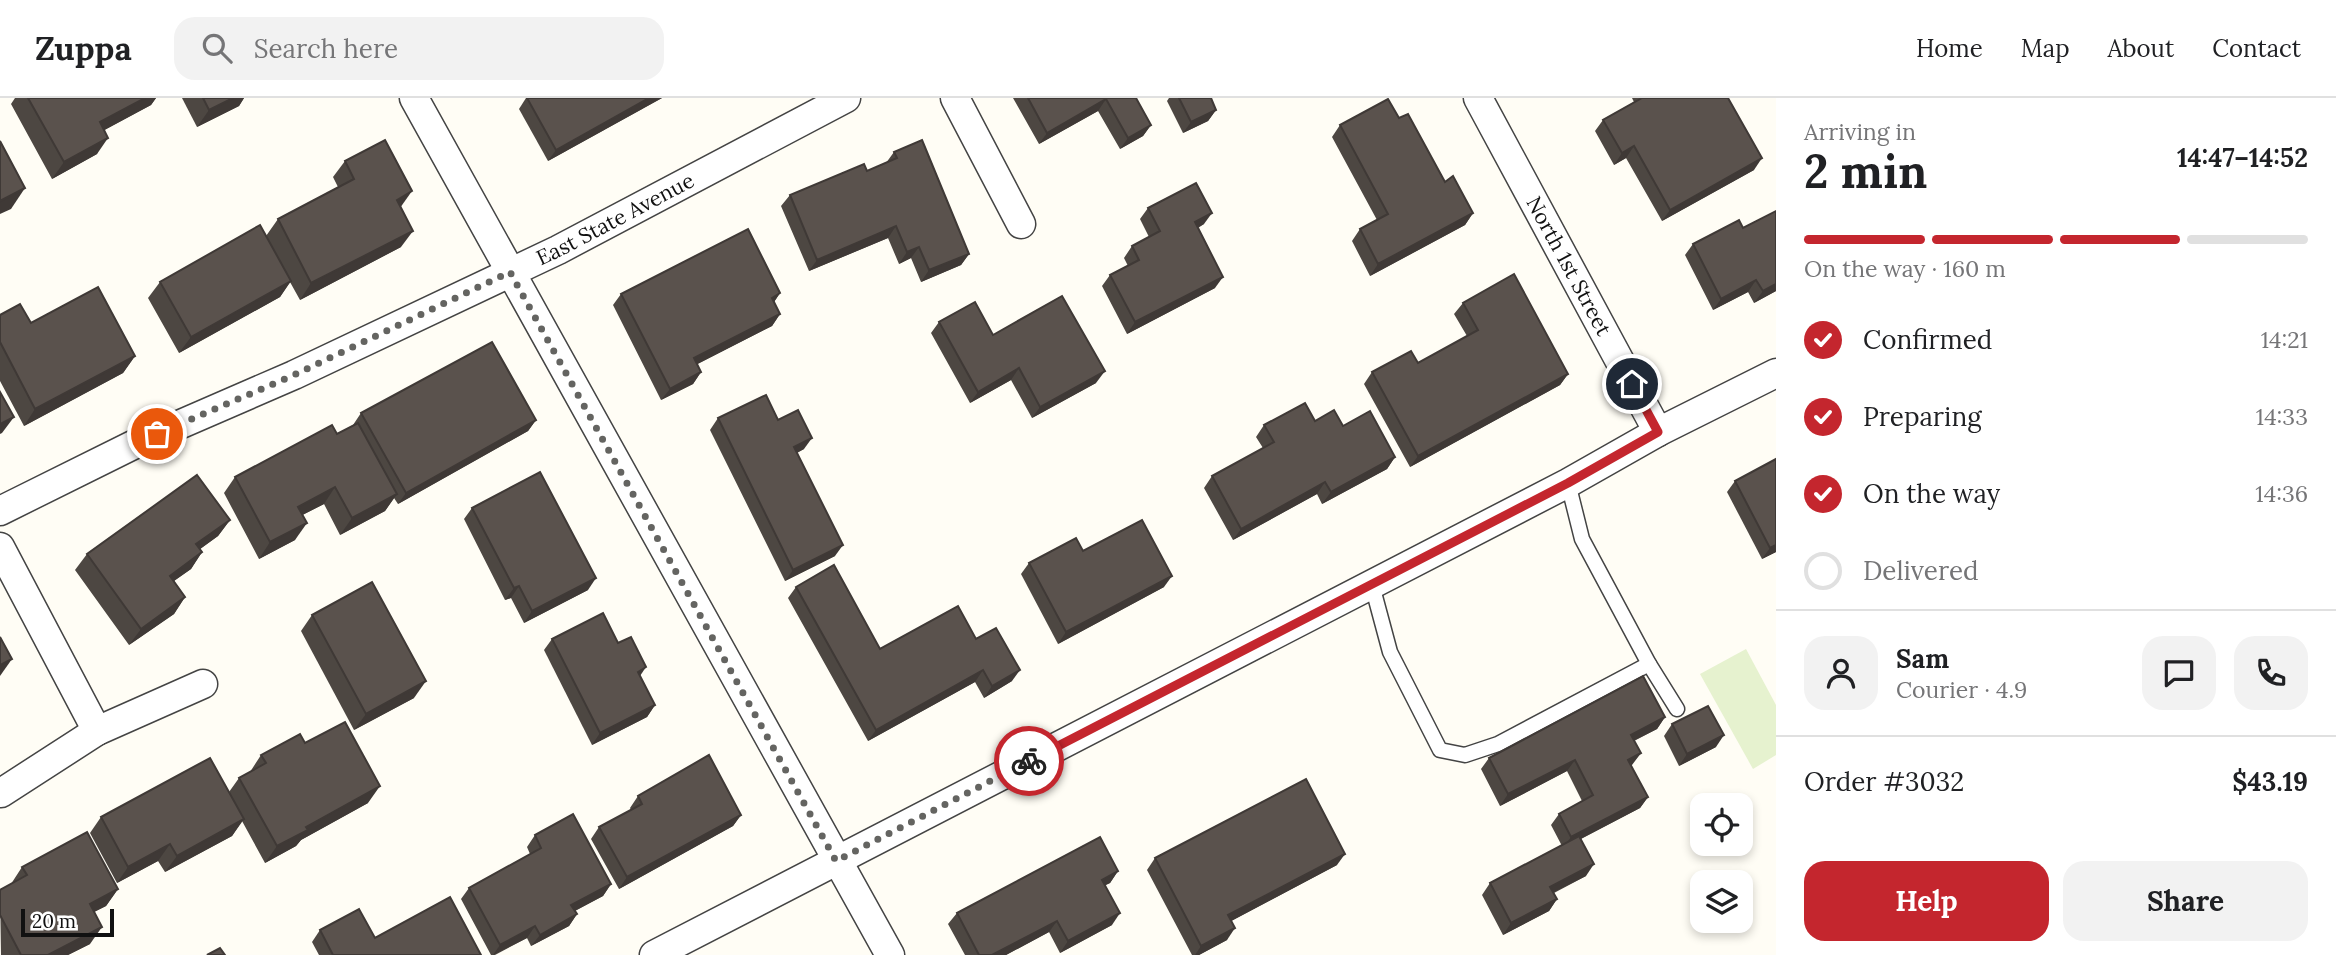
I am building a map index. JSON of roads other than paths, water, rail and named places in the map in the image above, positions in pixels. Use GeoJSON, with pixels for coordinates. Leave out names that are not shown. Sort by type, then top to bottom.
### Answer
{"type":"FeatureCollection","features":[{"type":"Feature","properties":{"kind":"street"},"geometry":{"type":"LineString","coordinates":[[414,98],[890,955]]}},
{"type":"Feature","properties":{"kind":"street","name":"East State Avenue"},"geometry":{"type":"LineString","coordinates":[[0,511],[135,444],[294,375],[558,250],[846,98]]}},
{"type":"Feature","properties":{"kind":"street"},"geometry":{"type":"LineString","coordinates":[[954,98],[1021,224]]}},
{"type":"Feature","properties":{"kind":"street","name":"North 1st Street"},"geometry":{"type":"LineString","coordinates":[[1478,98],[1658,432]]}},
{"type":"Feature","properties":{"kind":"street"},"geometry":{"type":"LineString","coordinates":[[654,955],[1776,373]]}},
{"type":"Feature","properties":{"kind":"street"},"geometry":{"type":"LineString","coordinates":[[0,547],[97,731]]}},
{"type":"Feature","properties":{"kind":"street"},"geometry":{"type":"LineString","coordinates":[[1,793],[97,731],[203,684]]}},
{"type":"Feature","properties":{"kind":"lane"},"geometry":{"type":"LineString","coordinates":[[1568,483],[1582,539],[1649,664],[1677,709]]}},
{"type":"Feature","properties":{"kind":"lane"},"geometry":{"type":"LineString","coordinates":[[1372,584],[1390,652],[1440,750],[1465,755],[1498,744],[1649,664]]}}]}
